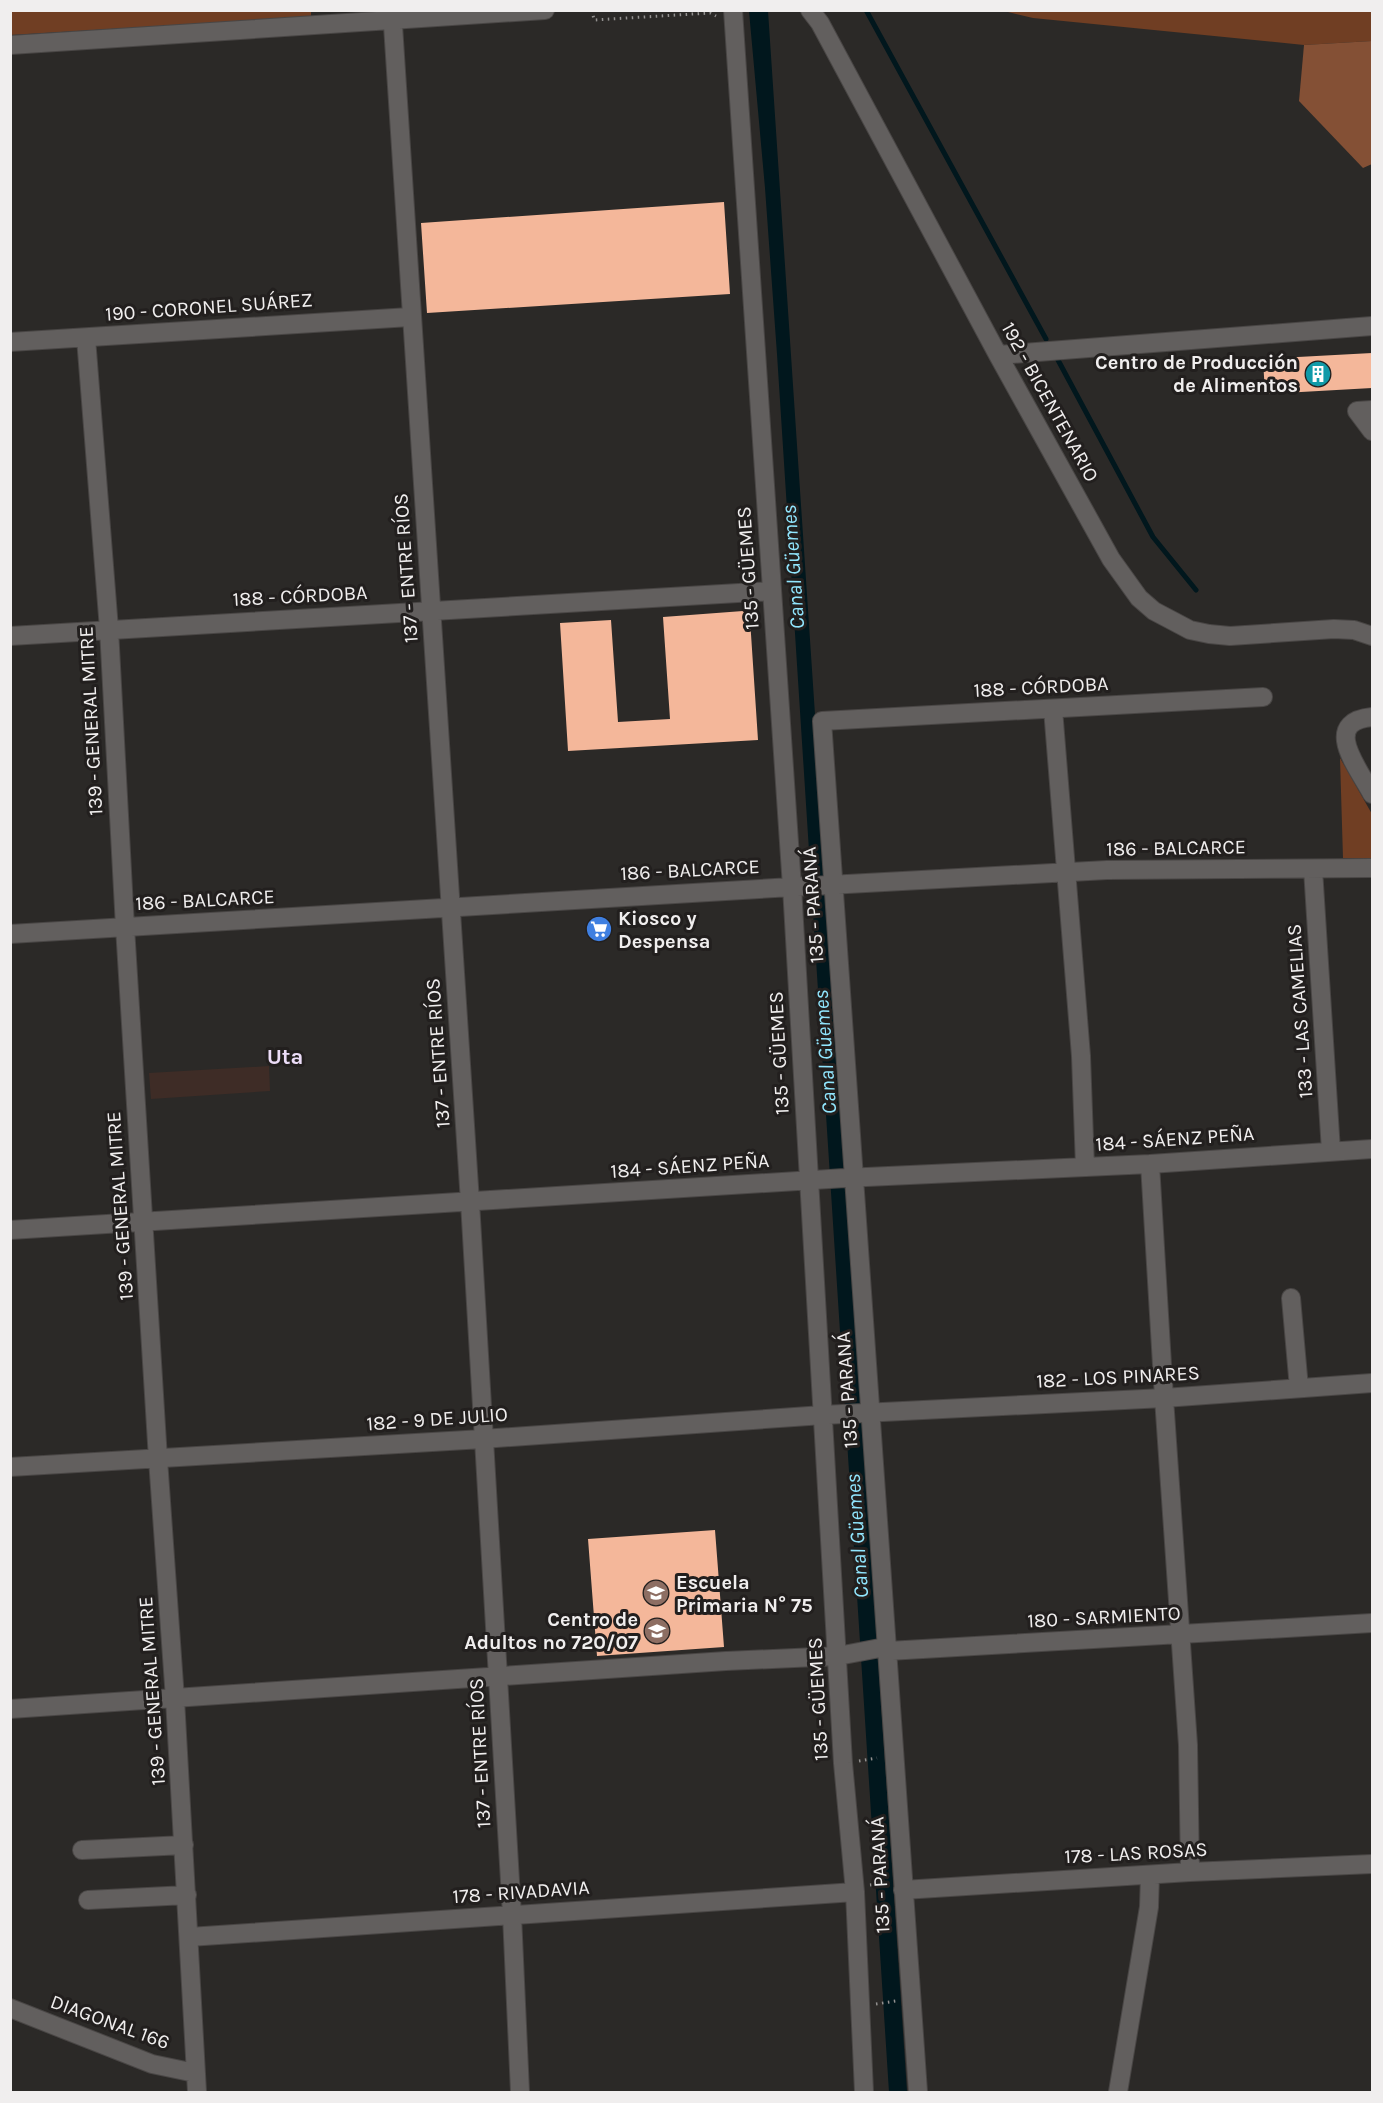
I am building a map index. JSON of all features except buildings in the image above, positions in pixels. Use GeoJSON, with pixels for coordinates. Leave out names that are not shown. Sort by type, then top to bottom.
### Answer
{"type":"FeatureCollection","features":[{"type":"Feature","properties":{"kind":"street"},"geometry":{"type":"LineString","coordinates":[[10,45],[392,16],[545,10]]}},
{"type":"Feature","properties":{"kind":"street","name":"192 - BICENTENARIO"},"geometry":{"type":"LineString","coordinates":[[810,10],[820,22],[998,355],[1111,559],[1139,598],[1154,611],[1190,630],[1209,634],[1230,636],[1334,629],[1354,630],[1372,636]]}},
{"type":"Feature","properties":{"kind":"street","name":"137 - ENTRE RÍOS"},"geometry":{"type":"LineString","coordinates":[[392,16],[470,1202],[512,1915],[520,2092]]}},
{"type":"Feature","properties":{"kind":"street","name":"135 - GÜEMES"},"geometry":{"type":"LineString","coordinates":[[734,19],[771,591],[796,887],[816,1181],[827,1415],[844,1654],[843,1762],[862,1888],[864,2092]]}},
{"type":"Feature","properties":{"kind":"street","name":"190 - CORONEL SUÁREZ"},"geometry":{"type":"LineString","coordinates":[[10,342],[410,317]]}},
{"type":"Feature","properties":{"kind":"street"},"geometry":{"type":"LineString","coordinates":[[998,355],[1372,326]]}},
{"type":"Feature","properties":{"kind":"street","name":"139 - GENERAL MITRE"},"geometry":{"type":"LineString","coordinates":[[86,338],[109,629],[158,1459],[176,1699],[197,2092]]}},
{"type":"Feature","properties":{"kind":"street"},"geometry":{"type":"LineString","coordinates":[[1372,410],[1357,411],[1372,431]]}},
{"type":"Feature","properties":{"kind":"street","name":"188 - CÓRDOBA"},"geometry":{"type":"LineString","coordinates":[[10,636],[771,591]]}},
{"type":"Feature","properties":{"kind":"street","name":"188 - CÓRDOBA"},"geometry":{"type":"LineString","coordinates":[[822,721],[1263,697]]}},
{"type":"Feature","properties":{"kind":"street"},"geometry":{"type":"LineString","coordinates":[[1053,709],[1081,1056],[1085,1167]]}},
{"type":"Feature","properties":{"kind":"street"},"geometry":{"type":"LineString","coordinates":[[1368,717],[1355,720],[1345,732],[1345,738],[1351,755],[1372,794]]}},
{"type":"Feature","properties":{"kind":"street","name":"135 - PARANÁ"},"geometry":{"type":"LineString","coordinates":[[822,721],[830,885],[869,1414],[899,1886],[918,2092]]}},
{"type":"Feature","properties":{"kind":"street","name":"186 - BALCARCE"},"geometry":{"type":"LineString","coordinates":[[10,934],[1107,870],[1372,868]]}},
{"type":"Feature","properties":{"kind":"street","name":"133 - LAS CAMELIAS"},"geometry":{"type":"LineString","coordinates":[[1313,869],[1331,1151]]}},
{"type":"Feature","properties":{"kind":"street","name":"184 - SÁENZ PEÑA"},"geometry":{"type":"LineString","coordinates":[[10,1230],[850,1178],[1150,1164],[1372,1149]]}},
{"type":"Feature","properties":{"kind":"street"},"geometry":{"type":"LineString","coordinates":[[1150,1164],[1188,1745],[1190,1872]]}},
{"type":"Feature","properties":{"kind":"street"},"geometry":{"type":"LineString","coordinates":[[1291,1298],[1299,1388]]}},
{"type":"Feature","properties":{"kind":"street","name":"182 - LOS PINARES"},"geometry":{"type":"LineString","coordinates":[[869,1414],[1164,1398],[1372,1383]]}},
{"type":"Feature","properties":{"kind":"street","name":"182 - 9 DE JULIO"},"geometry":{"type":"LineString","coordinates":[[10,1467],[869,1414]]}},
{"type":"Feature","properties":{"kind":"street","name":"180 - SARMIENTO"},"geometry":{"type":"LineString","coordinates":[[10,1709],[884,1650],[1372,1623]]}},
{"type":"Feature","properties":{"kind":"street"},"geometry":{"type":"LineString","coordinates":[[82,1850],[184,1845]]}},
{"type":"Feature","properties":{"kind":"street","name":"178 - LAS ROSAS"},"geometry":{"type":"LineString","coordinates":[[899,1886],[1372,1864]]}},
{"type":"Feature","properties":{"kind":"street"},"geometry":{"type":"LineString","coordinates":[[1118,2092],[1149,1907],[1150,1875]]}},
{"type":"Feature","properties":{"kind":"street","name":"178 - RIVADAVIA"},"geometry":{"type":"LineString","coordinates":[[189,1937],[862,1888]]}},
{"type":"Feature","properties":{"kind":"street"},"geometry":{"type":"LineString","coordinates":[[88,1900],[187,1895]]}},
{"type":"Feature","properties":{"kind":"street","name":"DIAGONAL 166"},"geometry":{"type":"LineString","coordinates":[[10,2008],[152,2064],[195,2073]]}},
{"type":"Feature","properties":{"kind":"path"},"geometry":{"type":"LineString","coordinates":[[592,10],[594,20],[710,13],[715,16],[720,26],[734,19]]}},
{"type":"Feature","properties":{"kind":"path"},"geometry":{"type":"LineString","coordinates":[[862,1761],[879,1758]]}},
{"type":"Feature","properties":{"kind":"path"},"geometry":{"type":"LineString","coordinates":[[862,1888],[899,1886]]}},
{"type":"Feature","properties":{"kind":"path"},"geometry":{"type":"LineString","coordinates":[[879,2003],[905,2000]]}},
{"type":"Feature","properties":{"kind":"shaded area"},"geometry":{"type":"Polygon","coordinates":[[[11,11],[311,11],[311,17],[11,35],[11,11]]]}},
{"type":"Feature","properties":{"kind":"shaded area"},"geometry":{"type":"Polygon","coordinates":[[[1004,11],[1372,11],[1372,41],[1304,45],[1033,18],[1004,11]]]}},
{"type":"Feature","properties":{"kind":"shaded area"},"geometry":{"type":"Polygon","coordinates":[[[1372,41],[1372,164],[1363,168],[1299,101],[1304,45],[1372,41]]]}},
{"type":"Feature","properties":{"kind":"shaded area"},"geometry":{"type":"Polygon","coordinates":[[[1340,758],[1372,814],[1372,859],[1343,858],[1340,758]]]}},
{"type":"Feature","properties":{"kind":"shaded area"},"geometry":{"type":"Polygon","coordinates":[[[269,1066],[270,1091],[151,1099],[149,1073],[269,1066]]]}},
{"type":"Feature","properties":{"kind":"water","name":"Canal Güemes"},"geometry":{"type":"Polygon","coordinates":[[[749,11],[768,11],[907,2092],[889,2092],[777,354],[749,11]]]}},
{"type":"Feature","properties":{"kind":"waterway"},"geometry":{"type":"LineString","coordinates":[[866,10],[1046,339]]}},
{"type":"Feature","properties":{"kind":"waterway"},"geometry":{"type":"LineString","coordinates":[[1058,360],[1153,537],[1196,590]]}},
{"type":"Feature","properties":{"kind":"place","name":"Centro de Producción de Alimentos"},"geometry":{"type":"Point","coordinates":[1318,374]}},
{"type":"Feature","properties":{"kind":"place","name":"Kiosco y Despensa"},"geometry":{"type":"Point","coordinates":[599,929]}},
{"type":"Feature","properties":{"kind":"place","name":"Escuela Primaria N° 75"},"geometry":{"type":"Point","coordinates":[656,1593]}},
{"type":"Feature","properties":{"kind":"place","name":"Centro de Adultos nº 720/07"},"geometry":{"type":"Point","coordinates":[657,1631]}},
{"type":"Feature","properties":{"kind":"district","name":"Uta"},"geometry":{"type":"Point","coordinates":[285,1057]}}]}
